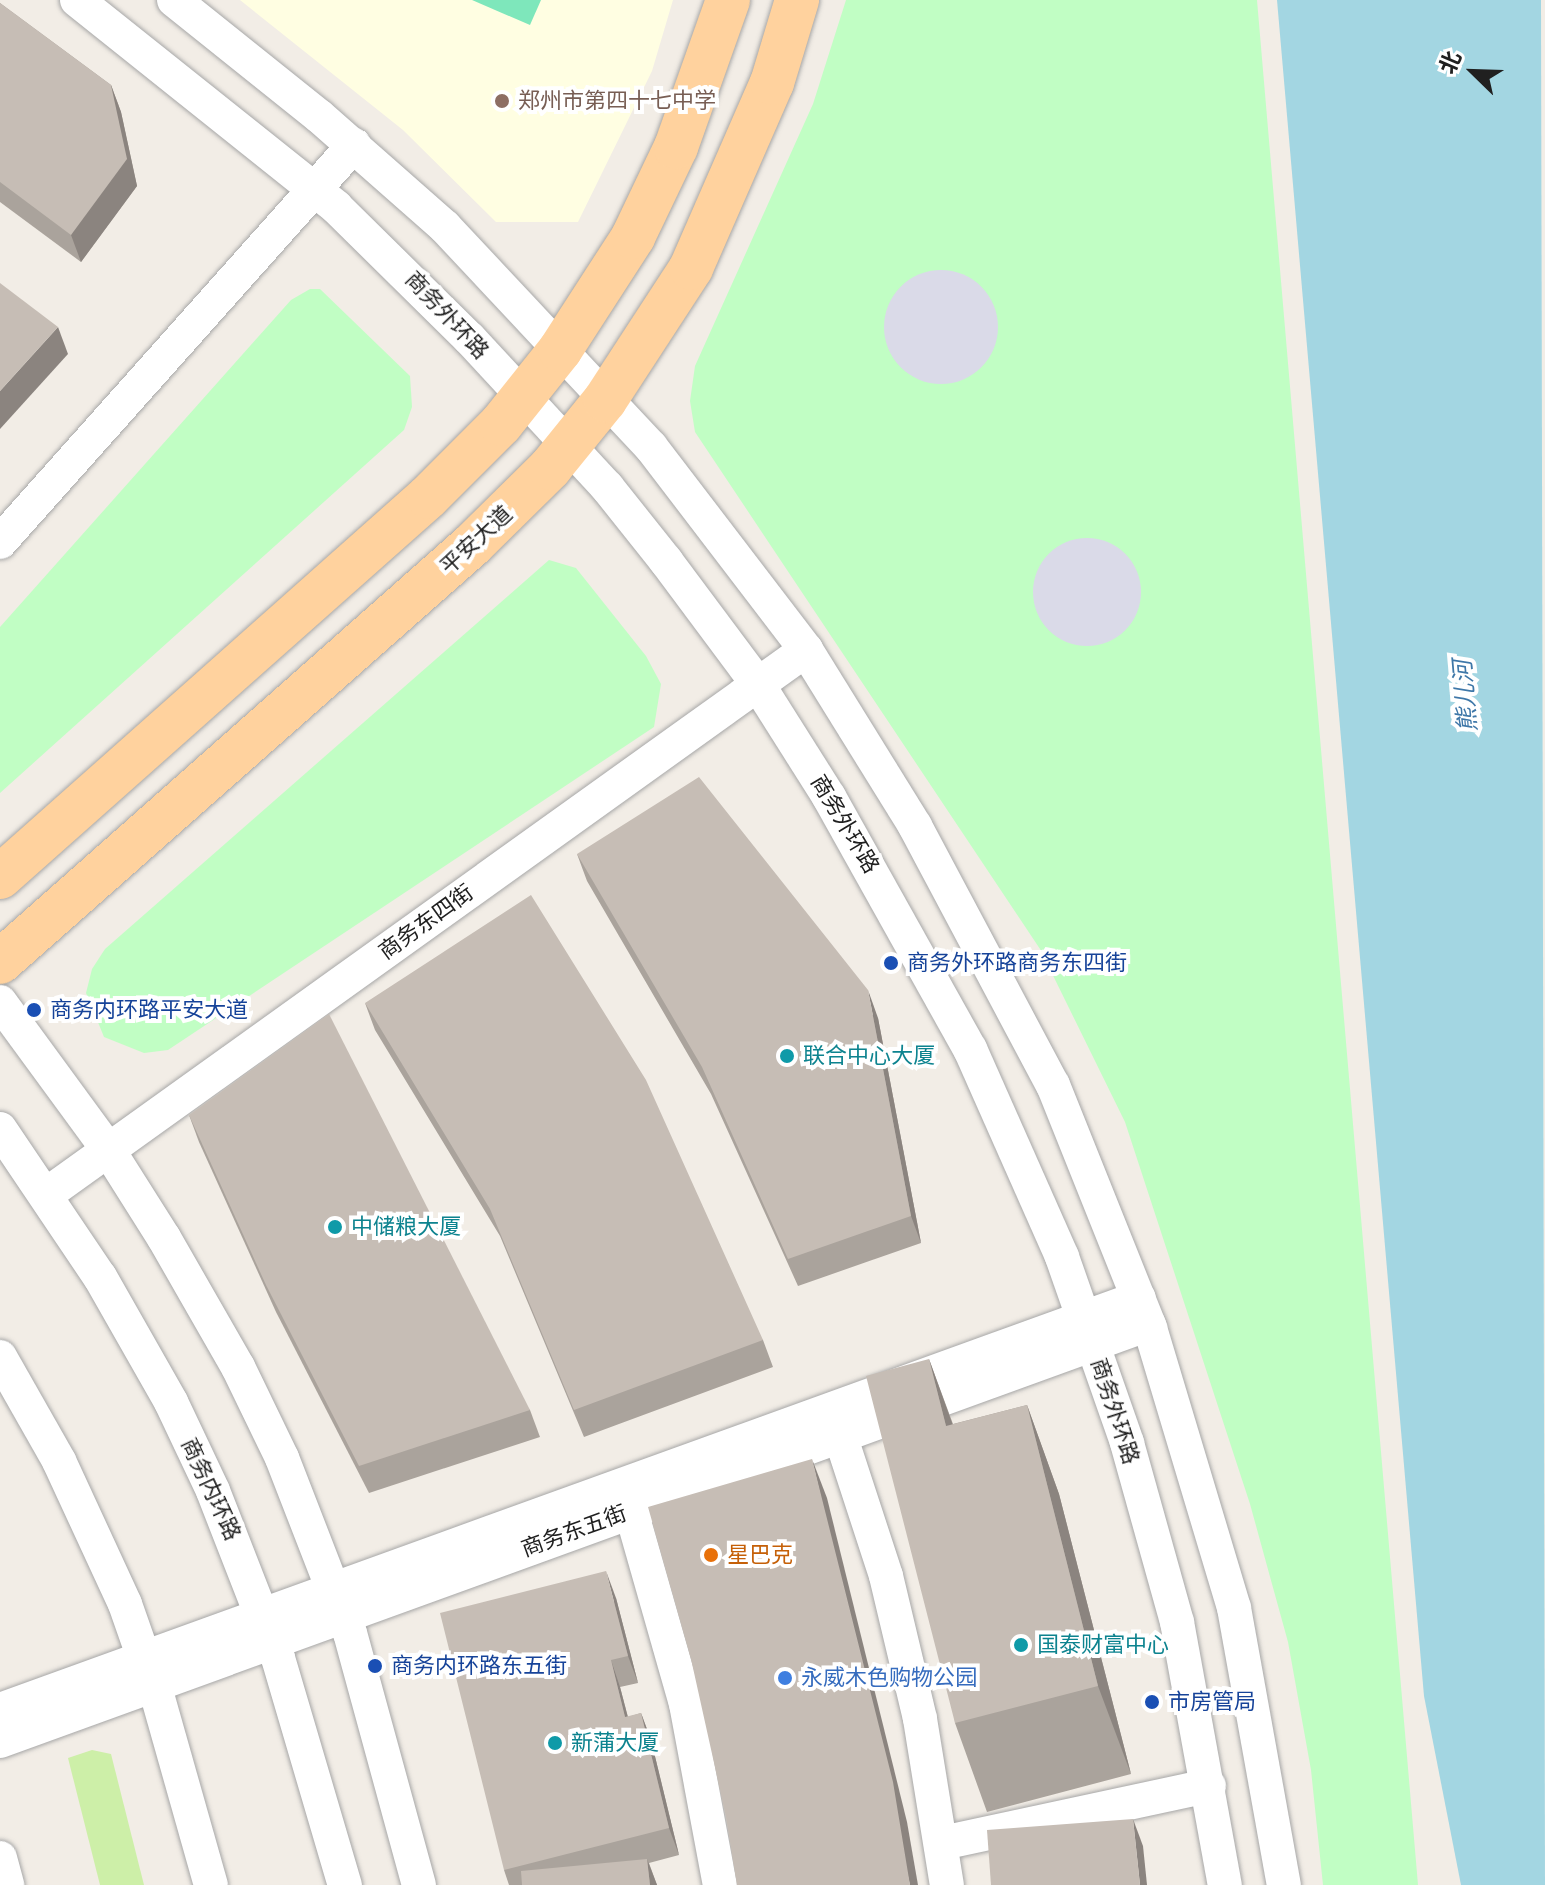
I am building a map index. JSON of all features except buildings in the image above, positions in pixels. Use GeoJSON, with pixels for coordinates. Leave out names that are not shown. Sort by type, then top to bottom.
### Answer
{"type":"FeatureCollection","features":[{"type":"Feature","properties":{"kind":"main road"},"geometry":{"type":"LineString","coordinates":[[0,877],[428,497],[523,398],[560,350],[633,237],[676,147],[728,0]]}},
{"type":"Feature","properties":{"kind":"main road","name":"平安大道"},"geometry":{"type":"LineString","coordinates":[[0,962],[472,545],[568,447],[605,400],[691,268],[772,83],[797,0]]}},
{"type":"Feature","properties":{"kind":"street","name":"商务外环路"},"geometry":{"type":"LineString","coordinates":[[77,0],[315,189],[403,269],[568,447],[656,548],[757,683],[872,869],[970,1049],[1089,1331],[1177,1622],[1225,1885]]}},
{"type":"Feature","properties":{"kind":"street"},"geometry":{"type":"LineString","coordinates":[[174,0],[354,145],[445,227],[651,447],[806,650],[915,826],[1023,1023],[1106,1209],[1144,1311],[1234,1608],[1284,1885]]}},
{"type":"Feature","properties":{"kind":"street"},"geometry":{"type":"LineString","coordinates":[[0,542],[354,145]]}},
{"type":"Feature","properties":{"kind":"street","name":"商务东四街"},"geometry":{"type":"LineString","coordinates":[[47,1194],[806,650]]}},
{"type":"Feature","properties":{"kind":"street"},"geometry":{"type":"LineString","coordinates":[[0,1002],[109,1151],[238,1367],[313,1529],[338,1601],[419,1885]]}},
{"type":"Feature","properties":{"kind":"street","name":"商务内环路"},"geometry":{"type":"LineString","coordinates":[[0,1129],[47,1194],[171,1402],[237,1544],[267,1627],[345,1885]]}},
{"type":"Feature","properties":{"kind":"street","name":"商务东五街"},"geometry":{"type":"LineString","coordinates":[[0,1741],[149,1671],[1144,1311]]}},
{"type":"Feature","properties":{"kind":"street","name":"商务东五街"},"geometry":{"type":"LineString","coordinates":[[338,1601],[631,1511],[840,1435],[1089,1331]]}},
{"type":"Feature","properties":{"kind":"street"},"geometry":{"type":"LineString","coordinates":[[0,1357],[92,1530],[149,1671],[211,1885]]}},
{"type":"Feature","properties":{"kind":"street"},"geometry":{"type":"LineString","coordinates":[[840,1435],[886,1576],[920,1719],[947,1885]]}},
{"type":"Feature","properties":{"kind":"street"},"geometry":{"type":"LineString","coordinates":[[631,1511],[686,1704],[714,1884]]}},
{"type":"Feature","properties":{"kind":"street","name":"商务东五街"},"geometry":{"type":"LineString","coordinates":[[0,1710],[149,1671]]}},
{"type":"Feature","properties":{"kind":"street"},"geometry":{"type":"LineString","coordinates":[[942,1843],[1209,1786]]}},
{"type":"Feature","properties":{"kind":"street"},"geometry":{"type":"LineString","coordinates":[[0,1858],[7,1885]]}},
{"type":"Feature","properties":{"kind":"shaded area","name":"郑州市第四十七中学"},"geometry":{"type":"Polygon","coordinates":[[[240,0],[673,0],[652,71],[578,222],[496,222],[403,130],[240,0]]]}},
{"type":"Feature","properties":{"kind":"shaded area"},"geometry":{"type":"Polygon","coordinates":[[[941,270],[963,274],[981,287],[994,305],[998,327],[994,349],[981,367],[963,380],[941,384],[919,380],[901,367],[888,349],[884,327],[888,305],[901,287],[919,274],[941,270]]]}},
{"type":"Feature","properties":{"kind":"shaded area"},"geometry":{"type":"Polygon","coordinates":[[[1087,538],[1108,542],[1125,554],[1137,571],[1141,592],[1137,613],[1125,630],[1108,642],[1087,646],[1066,642],[1049,630],[1037,613],[1033,592],[1037,571],[1049,554],[1066,542],[1087,538]]]}},
{"type":"Feature","properties":{"kind":"green space"},"geometry":{"type":"Polygon","coordinates":[[[472,0],[541,0],[530,25],[472,0]]]}},
{"type":"Feature","properties":{"kind":"green space"},"geometry":{"type":"Polygon","coordinates":[[[846,0],[1257,0],[1418,1885],[1323,1885],[1311,1770],[1288,1642],[1250,1504],[1125,1122],[1040,949],[695,432],[690,401],[695,366],[813,104],[846,0]]]}},
{"type":"Feature","properties":{"kind":"green space"},"geometry":{"type":"Polygon","coordinates":[[[310,289],[320,289],[410,376],[412,407],[404,430],[0,793],[0,627],[291,300],[310,289]]]}},
{"type":"Feature","properties":{"kind":"green space"},"geometry":{"type":"Polygon","coordinates":[[[549,560],[576,568],[646,656],[661,684],[654,727],[168,1050],[144,1053],[104,1037],[86,993],[92,969],[105,949],[549,560]]]}},
{"type":"Feature","properties":{"kind":"green space"},"geometry":{"type":"Polygon","coordinates":[[[92,1750],[111,1754],[144,1885],[100,1885],[68,1758],[92,1750]]]}},
{"type":"Feature","properties":{"kind":"water","name":"熊儿河"},"geometry":{"type":"Polygon","coordinates":[[[1277,0],[1541,0],[1545,1885],[1461,1885],[1424,1696],[1277,0]]]}},
{"type":"Feature","properties":{"kind":"place","name":"郑州市第四十七中学"},"geometry":{"type":"Point","coordinates":[502,101]}},
{"type":"Feature","properties":{"kind":"place","name":"商务外环路商务东四街"},"geometry":{"type":"Point","coordinates":[891,963]}},
{"type":"Feature","properties":{"kind":"place","name":"商务内环路平安大道"},"geometry":{"type":"Point","coordinates":[34,1010]}},
{"type":"Feature","properties":{"kind":"place","name":"联合中心大厦"},"geometry":{"type":"Point","coordinates":[787,1056]}},
{"type":"Feature","properties":{"kind":"place","name":"中储粮大厦"},"geometry":{"type":"Point","coordinates":[335,1227]}},
{"type":"Feature","properties":{"kind":"place","name":"星巴克"},"geometry":{"type":"Point","coordinates":[711,1555]}},
{"type":"Feature","properties":{"kind":"place","name":"国泰财富中心"},"geometry":{"type":"Point","coordinates":[1021,1645]}},
{"type":"Feature","properties":{"kind":"place","name":"商务内环路东五街"},"geometry":{"type":"Point","coordinates":[375,1666]}},
{"type":"Feature","properties":{"kind":"place","name":"永威木色购物公园"},"geometry":{"type":"Point","coordinates":[785,1678]}},
{"type":"Feature","properties":{"kind":"place","name":"市房管局"},"geometry":{"type":"Point","coordinates":[1152,1702]}},
{"type":"Feature","properties":{"kind":"place","name":"新蒲大厦"},"geometry":{"type":"Point","coordinates":[555,1743]}}]}
